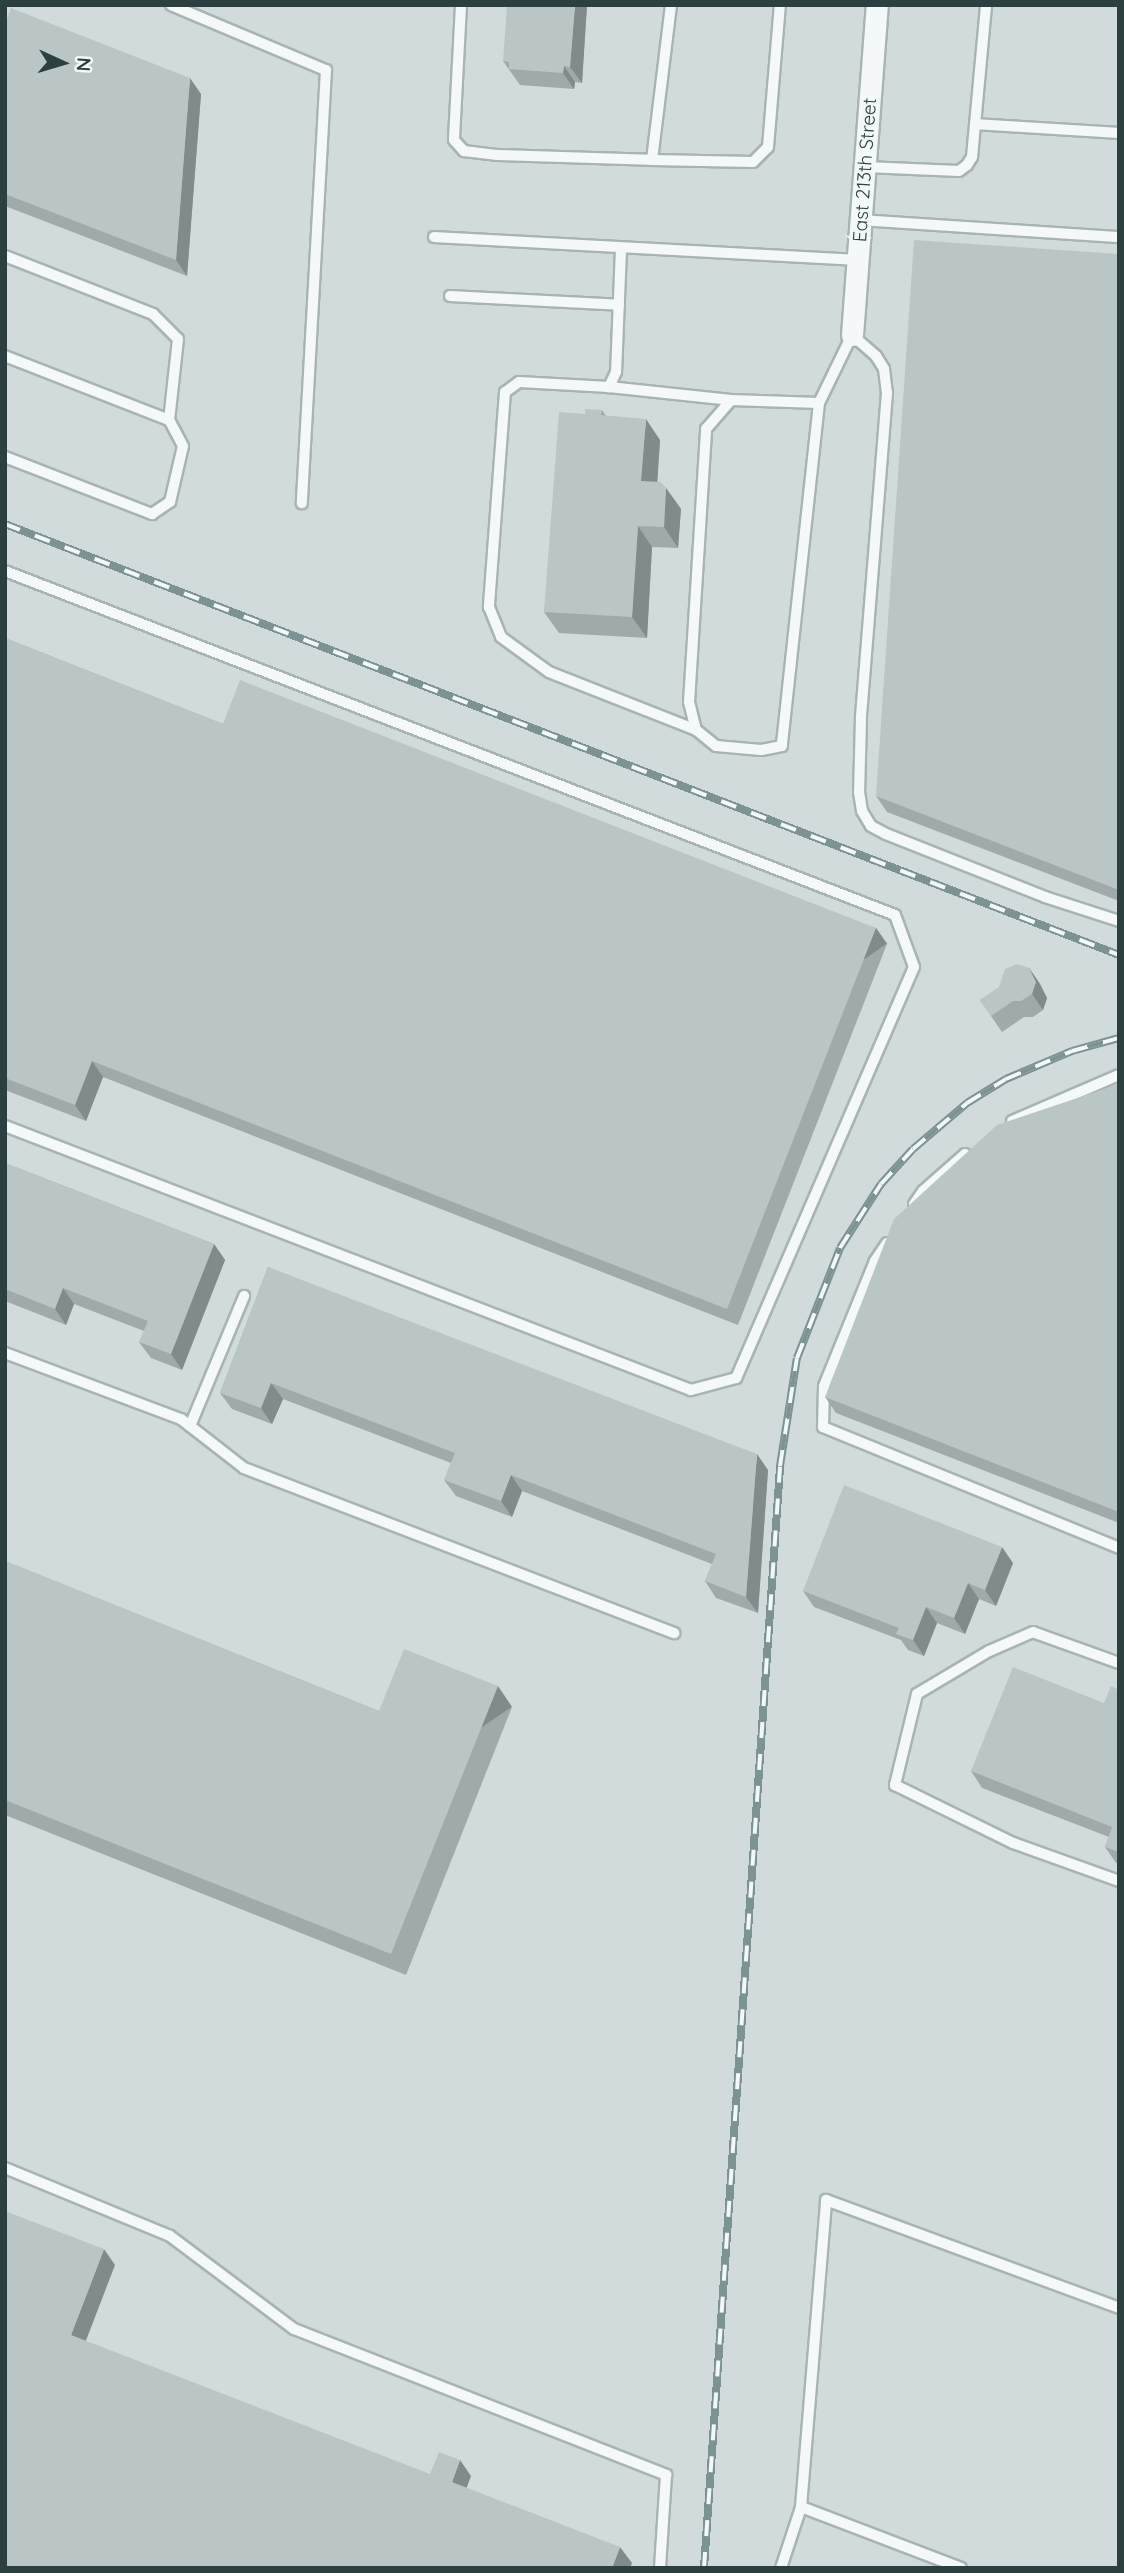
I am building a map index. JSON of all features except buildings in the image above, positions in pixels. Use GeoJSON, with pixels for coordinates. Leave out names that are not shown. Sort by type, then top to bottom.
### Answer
{"type":"FeatureCollection","features":[{"type":"Feature","properties":{"kind":"street","name":"East 213th Street"},"geometry":{"type":"LineString","coordinates":[[852,335],[877,5]]}},
{"type":"Feature","properties":{"kind":"lane"},"geometry":{"type":"LineString","coordinates":[[171,5],[326,71],[302,503]]}},
{"type":"Feature","properties":{"kind":"lane"},"geometry":{"type":"LineString","coordinates":[[461,5],[454,139],[464,151],[496,155],[753,162],[768,147],[780,5]]}},
{"type":"Feature","properties":{"kind":"lane"},"geometry":{"type":"LineString","coordinates":[[652,160],[671,5]]}},
{"type":"Feature","properties":{"kind":"lane"},"geometry":{"type":"LineString","coordinates":[[865,167],[959,170],[972,157],[986,5]]}},
{"type":"Feature","properties":{"kind":"lane"},"geometry":{"type":"LineString","coordinates":[[975,124],[1119,133]]}},
{"type":"Feature","properties":{"kind":"lane"},"geometry":{"type":"LineString","coordinates":[[861,220],[1119,237]]}},
{"type":"Feature","properties":{"kind":"lane"},"geometry":{"type":"LineString","coordinates":[[434,237],[858,260]]}},
{"type":"Feature","properties":{"kind":"lane"},"geometry":{"type":"LineString","coordinates":[[609,387],[616,372],[621,249]]}},
{"type":"Feature","properties":{"kind":"lane"},"geometry":{"type":"LineString","coordinates":[[5,256],[153,314],[178,339],[169,420],[183,446],[170,502],[152,514],[5,457]]}},
{"type":"Feature","properties":{"kind":"lane"},"geometry":{"type":"LineString","coordinates":[[450,296],[619,306]]}},
{"type":"Feature","properties":{"kind":"lane"},"geometry":{"type":"LineString","coordinates":[[820,403],[732,400],[609,387],[519,382],[505,392],[489,607],[501,637],[549,672],[696,730],[716,746],[761,750],[782,746],[820,403],[852,335],[876,356],[884,369],[887,393],[861,718],[859,792],[862,811],[871,825],[886,834],[1045,897],[1119,921]]}},
{"type":"Feature","properties":{"kind":"lane"},"geometry":{"type":"LineString","coordinates":[[5,356],[169,420]]}},
{"type":"Feature","properties":{"kind":"lane"},"geometry":{"type":"LineString","coordinates":[[696,730],[689,702],[706,429],[732,400]]}},
{"type":"Feature","properties":{"kind":"lane"},"geometry":{"type":"LineString","coordinates":[[5,571],[895,915],[914,967],[736,1378],[691,1390],[5,1126]]}},
{"type":"Feature","properties":{"kind":"lane"},"geometry":{"type":"LineString","coordinates":[[995,1129],[1119,1075]]}},
{"type":"Feature","properties":{"kind":"lane"},"geometry":{"type":"LineString","coordinates":[[909,1211],[923,1191],[974,1146]]}},
{"type":"Feature","properties":{"kind":"lane"},"geometry":{"type":"LineString","coordinates":[[896,1231],[875,1261],[824,1386],[823,1427],[1119,1548]]}},
{"type":"Feature","properties":{"kind":"lane"},"geometry":{"type":"LineString","coordinates":[[190,1426],[244,1296]]}},
{"type":"Feature","properties":{"kind":"lane"},"geometry":{"type":"LineString","coordinates":[[5,1353],[181,1419],[244,1468],[674,1633]]}},
{"type":"Feature","properties":{"kind":"lane"},"geometry":{"type":"LineString","coordinates":[[1119,1663],[1033,1632],[989,1651],[917,1694],[895,1785],[1013,1843],[1119,1881]]}},
{"type":"Feature","properties":{"kind":"lane"},"geometry":{"type":"LineString","coordinates":[[5,2168],[170,2236],[294,2329],[666,2475],[660,2568]]}},
{"type":"Feature","properties":{"kind":"lane"},"geometry":{"type":"LineString","coordinates":[[781,2568],[801,2507],[827,2200],[1119,2308]]}},
{"type":"Feature","properties":{"kind":"lane"},"geometry":{"type":"LineString","coordinates":[[801,2507],[961,2568]]}},
{"type":"Feature","properties":{"kind":"shaded area"},"geometry":{"type":"Polygon","coordinates":[[[5,5],[1119,5],[1119,2568],[5,2568],[5,5]]]}},
{"type":"Feature","properties":{"kind":"railway"},"geometry":{"type":"LineString","coordinates":[[5,524],[1119,955]]}},
{"type":"Feature","properties":{"kind":"railway"},"geometry":{"type":"LineString","coordinates":[[704,2568],[780,1466],[797,1358],[840,1248],[881,1184],[913,1149],[967,1103],[1006,1079],[1072,1051],[1119,1038]]}}]}
